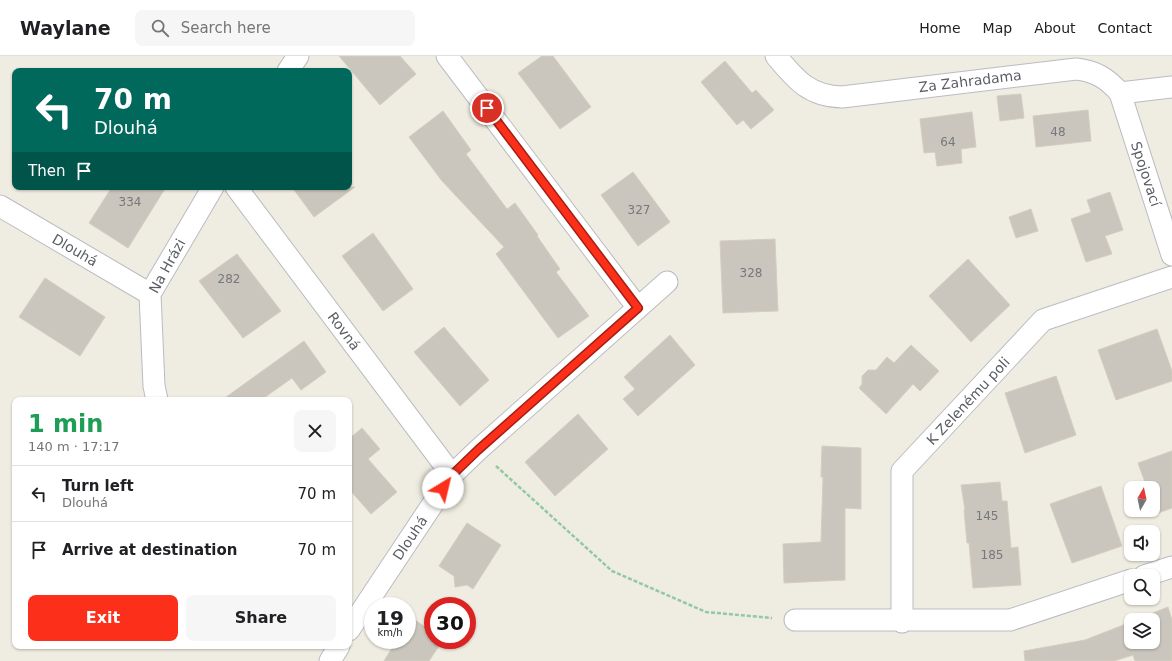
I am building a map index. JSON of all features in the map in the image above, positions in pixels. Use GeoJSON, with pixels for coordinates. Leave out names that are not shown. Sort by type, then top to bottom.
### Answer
{"type":"FeatureCollection","features":[{"type":"Feature","properties":{"kind":"street"},"geometry":{"type":"LineString","coordinates":[[290,68],[298,56]]}},
{"type":"Feature","properties":{"kind":"street"},"geometry":{"type":"LineString","coordinates":[[448,56],[638,308]]}},
{"type":"Feature","properties":{"kind":"street","name":"Za Zahradama"},"geometry":{"type":"LineString","coordinates":[[776,56],[799,82],[810,90],[831,97],[842,97],[1076,69],[1100,75],[1111,83],[1120,93]]}},
{"type":"Feature","properties":{"kind":"street"},"geometry":{"type":"LineString","coordinates":[[1120,93],[1172,87]]}},
{"type":"Feature","properties":{"kind":"street","name":"Spojovací"},"geometry":{"type":"LineString","coordinates":[[1120,93],[1172,255]]}},
{"type":"Feature","properties":{"kind":"street","name":"Na Hrázi"},"geometry":{"type":"LineString","coordinates":[[156,397],[154,386],[150,294],[210,190]]}},
{"type":"Feature","properties":{"kind":"street","name":"Rovná"},"geometry":{"type":"LineString","coordinates":[[238,190],[452,475]]}},
{"type":"Feature","properties":{"kind":"street","name":"Dlouhá"},"geometry":{"type":"LineString","coordinates":[[0,206],[150,294]]}},
{"type":"Feature","properties":{"kind":"street","name":"K Zelenému poli"},"geometry":{"type":"LineString","coordinates":[[902,622],[902,471],[1043,320],[1172,277]]}},
{"type":"Feature","properties":{"kind":"street","name":"Dlouhá"},"geometry":{"type":"LineString","coordinates":[[352,625],[452,475],[478,450],[667,282]]}},
{"type":"Feature","properties":{"kind":"street"},"geometry":{"type":"LineString","coordinates":[[1160,571],[1172,567]]}},
{"type":"Feature","properties":{"kind":"street"},"geometry":{"type":"LineString","coordinates":[[795,620],[902,622],[1010,620],[1124,582]]}},
{"type":"Feature","properties":{"kind":"street"},"geometry":{"type":"LineString","coordinates":[[330,661],[337,649]]}},
{"type":"Feature","properties":{"kind":"path"},"geometry":{"type":"LineString","coordinates":[[478,450],[612,571],[706,612],[795,620]]}},
{"type":"Feature","properties":{"kind":"building"},"geometry":{"type":"Polygon","coordinates":[[[339,56],[400,56],[416,74],[380,105],[352,72],[352,68],[349,68],[339,56]]]}},
{"type":"Feature","properties":{"kind":"building"},"geometry":{"type":"Polygon","coordinates":[[[542,56],[553,56],[591,107],[560,129],[518,73],[542,56]]]}},
{"type":"Feature","properties":{"kind":"building"},"geometry":{"type":"Polygon","coordinates":[[[725,61],[752,93],[756,90],[774,110],[751,129],[743,120],[737,125],[701,82],[725,61]]]}},
{"type":"Feature","properties":{"kind":"building"},"geometry":{"type":"Polygon","coordinates":[[[1021,94],[1024,118],[1000,121],[997,96],[1021,94]]]}},
{"type":"Feature","properties":{"kind":"building"},"geometry":{"type":"Polygon","coordinates":[[[1088,110],[1091,141],[1036,147],[1033,116],[1088,110]]]}},
{"type":"Feature","properties":{"kind":"building"},"geometry":{"type":"Polygon","coordinates":[[[443,111],[471,150],[466,154],[507,209],[515,203],[560,269],[556,272],[589,316],[558,338],[496,254],[504,247],[442,181],[409,137],[443,111]]]}},
{"type":"Feature","properties":{"kind":"building"},"geometry":{"type":"Polygon","coordinates":[[[972,112],[976,147],[961,149],[962,163],[937,166],[935,152],[924,153],[920,119],[972,112]]]}},
{"type":"Feature","properties":{"kind":"building"},"geometry":{"type":"Polygon","coordinates":[[[633,172],[670,222],[638,246],[601,195],[633,172]]]}},
{"type":"Feature","properties":{"kind":"building"},"geometry":{"type":"Polygon","coordinates":[[[110,190],[164,190],[128,248],[89,223],[110,190]]]}},
{"type":"Feature","properties":{"kind":"building"},"geometry":{"type":"Polygon","coordinates":[[[294,190],[351,190],[314,217],[294,190]]]}},
{"type":"Feature","properties":{"kind":"building"},"geometry":{"type":"Polygon","coordinates":[[[1110,192],[1123,230],[1105,236],[1112,254],[1086,262],[1071,219],[1091,212],[1087,200],[1110,192]]]}},
{"type":"Feature","properties":{"kind":"building"},"geometry":{"type":"Polygon","coordinates":[[[1031,209],[1038,231],[1016,238],[1009,217],[1031,209]]]}},
{"type":"Feature","properties":{"kind":"building"},"geometry":{"type":"Polygon","coordinates":[[[373,233],[413,289],[383,311],[342,256],[373,233]]]}},
{"type":"Feature","properties":{"kind":"building"},"geometry":{"type":"Polygon","coordinates":[[[775,239],[778,311],[723,313],[720,241],[775,239]]]}},
{"type":"Feature","properties":{"kind":"building"},"geometry":{"type":"Polygon","coordinates":[[[237,254],[281,311],[243,338],[199,281],[237,254]]]}},
{"type":"Feature","properties":{"kind":"building"},"geometry":{"type":"Polygon","coordinates":[[[968,259],[1010,305],[971,342],[929,296],[968,259]]]}},
{"type":"Feature","properties":{"kind":"building"},"geometry":{"type":"Polygon","coordinates":[[[45,278],[105,317],[80,356],[19,317],[45,278]]]}},
{"type":"Feature","properties":{"kind":"building"},"geometry":{"type":"Polygon","coordinates":[[[444,327],[489,380],[460,406],[414,352],[444,327]]]}},
{"type":"Feature","properties":{"kind":"building"},"geometry":{"type":"Polygon","coordinates":[[[1157,329],[1172,371],[1172,381],[1116,400],[1098,350],[1157,329]]]}},
{"type":"Feature","properties":{"kind":"building"},"geometry":{"type":"Polygon","coordinates":[[[670,335],[695,365],[638,416],[623,399],[635,389],[624,377],[670,335]]]}},
{"type":"Feature","properties":{"kind":"building"},"geometry":{"type":"Polygon","coordinates":[[[304,341],[326,372],[301,390],[292,378],[265,397],[226,397],[304,341]]]}},
{"type":"Feature","properties":{"kind":"building"},"geometry":{"type":"Polygon","coordinates":[[[911,345],[939,371],[920,391],[913,384],[886,414],[859,388],[862,384],[862,376],[868,370],[876,370],[887,357],[894,363],[911,345]]]}},
{"type":"Feature","properties":{"kind":"building"},"geometry":{"type":"Polygon","coordinates":[[[1056,376],[1076,435],[1025,453],[1005,393],[1056,376]]]}},
{"type":"Feature","properties":{"kind":"building"},"geometry":{"type":"Polygon","coordinates":[[[578,414],[608,449],[555,496],[525,462],[578,414]]]}},
{"type":"Feature","properties":{"kind":"building"},"geometry":{"type":"Polygon","coordinates":[[[362,428],[380,449],[368,459],[397,492],[371,514],[352,492],[352,436],[362,428]]]}},
{"type":"Feature","properties":{"kind":"building"},"geometry":{"type":"Polygon","coordinates":[[[822,446],[861,448],[861,509],[845,508],[845,580],[784,583],[783,544],[821,542],[823,477],[821,477],[822,446]]]}},
{"type":"Feature","properties":{"kind":"building"},"geometry":{"type":"Polygon","coordinates":[[[1172,451],[1172,508],[1160,512],[1160,481],[1144,481],[1138,463],[1172,451]]]}},
{"type":"Feature","properties":{"kind":"building"},"geometry":{"type":"Polygon","coordinates":[[[1000,482],[1002,501],[1007,501],[1011,548],[1018,547],[1021,585],[973,588],[969,543],[967,543],[965,510],[961,485],[1000,482]]]}},
{"type":"Feature","properties":{"kind":"building"},"geometry":{"type":"Polygon","coordinates":[[[1101,486],[1122,546],[1072,563],[1050,504],[1101,486]]]}},
{"type":"Feature","properties":{"kind":"building"},"geometry":{"type":"Polygon","coordinates":[[[467,523],[501,545],[473,589],[467,585],[455,587],[454,576],[439,566],[467,523]]]}},
{"type":"Feature","properties":{"kind":"building"},"geometry":{"type":"Polygon","coordinates":[[[1168,607],[1172,620],[1172,661],[1135,661],[1133,655],[1114,661],[1025,661],[1024,651],[1085,640],[1124,625],[1124,649],[1160,649],[1160,613],[1153,613],[1168,607]]]}},
{"type":"Feature","properties":{"kind":"building"},"geometry":{"type":"Polygon","coordinates":[[[416,621],[424,626],[424,649],[437,649],[429,661],[384,661],[391,649],[416,649],[416,621]]]}},
{"type":"Feature","properties":{"kind":"route"},"geometry":{"type":"LineString","coordinates":[[443,488],[452,475],[478,450],[638,308],[487,108]]}}]}
